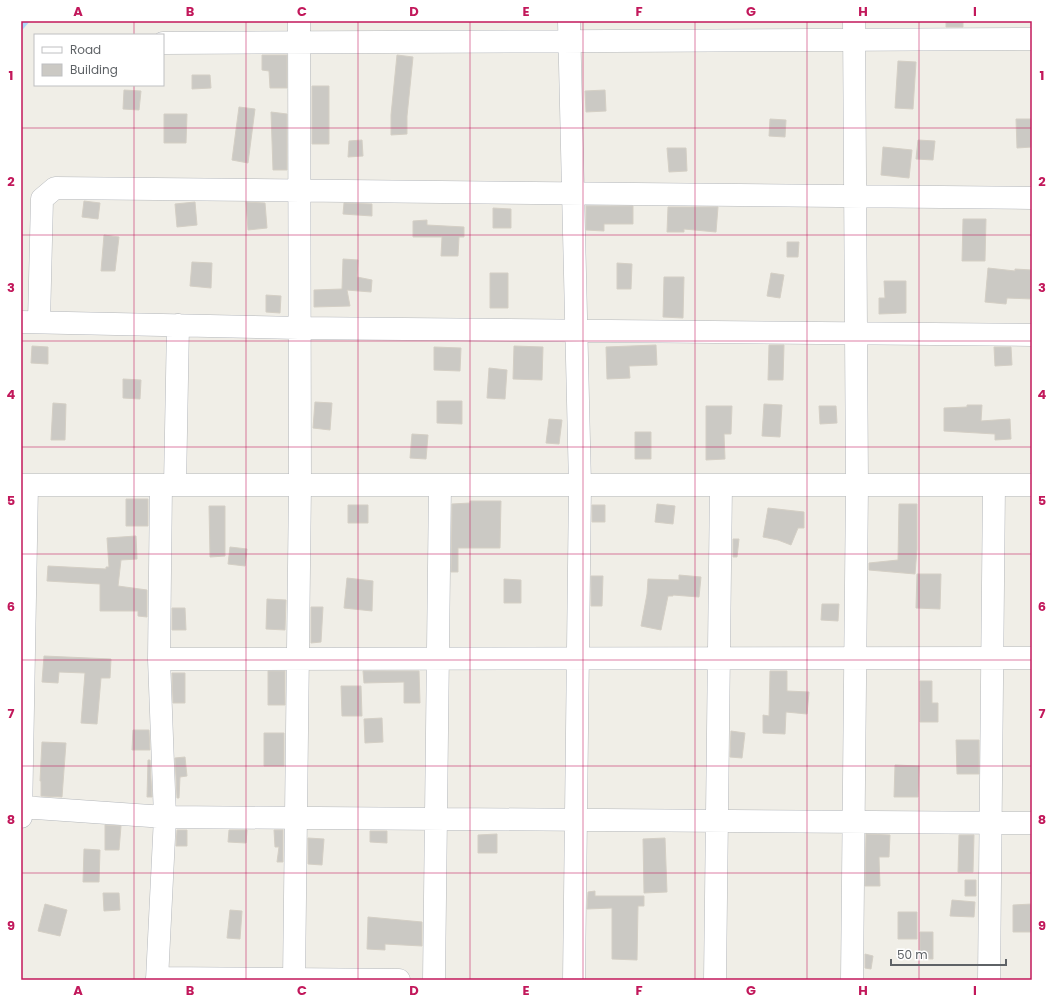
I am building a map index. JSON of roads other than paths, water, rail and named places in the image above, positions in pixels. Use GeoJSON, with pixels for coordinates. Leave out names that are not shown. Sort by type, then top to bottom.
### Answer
{"type":"FeatureCollection","features":[{"type":"Feature","properties":{"kind":"street"},"geometry":{"type":"LineString","coordinates":[[294,980],[300,485],[299,21]]}},
{"type":"Feature","properties":{"kind":"street"},"geometry":{"type":"LineString","coordinates":[[569,31],[580,485],[574,980]]}},
{"type":"Feature","properties":{"kind":"street"},"geometry":{"type":"LineString","coordinates":[[164,43],[299,43],[569,31],[854,31],[1032,39]]}},
{"type":"Feature","properties":{"kind":"street"},"geometry":{"type":"LineString","coordinates":[[852,980],[857,485],[854,31]]}},
{"type":"Feature","properties":{"kind":"street"},"geometry":{"type":"LineString","coordinates":[[1032,198],[55,188],[42,199],[30,322],[300,328],[1032,335]]}},
{"type":"Feature","properties":{"kind":"street"},"geometry":{"type":"LineString","coordinates":[[178,325],[159,660],[165,817],[157,979],[399,980]]}},
{"type":"Feature","properties":{"kind":"street"},"geometry":{"type":"LineString","coordinates":[[21,817],[24,485],[1032,485]]}},
{"type":"Feature","properties":{"kind":"street"},"geometry":{"type":"LineString","coordinates":[[434,980],[440,485]]}},
{"type":"Feature","properties":{"kind":"street"},"geometry":{"type":"LineString","coordinates":[[715,980],[720,485]]}},
{"type":"Feature","properties":{"kind":"street"},"geometry":{"type":"LineString","coordinates":[[989,980],[994,485]]}},
{"type":"Feature","properties":{"kind":"street"},"geometry":{"type":"LineString","coordinates":[[159,660],[1032,658]]}},
{"type":"Feature","properties":{"kind":"street"},"geometry":{"type":"LineString","coordinates":[[21,806],[165,817],[1032,823]]}},
{"type":"Feature","properties":{"kind":"waterway"},"geometry":{"type":"LineString","coordinates":[[21,28],[27,21]]}}]}
